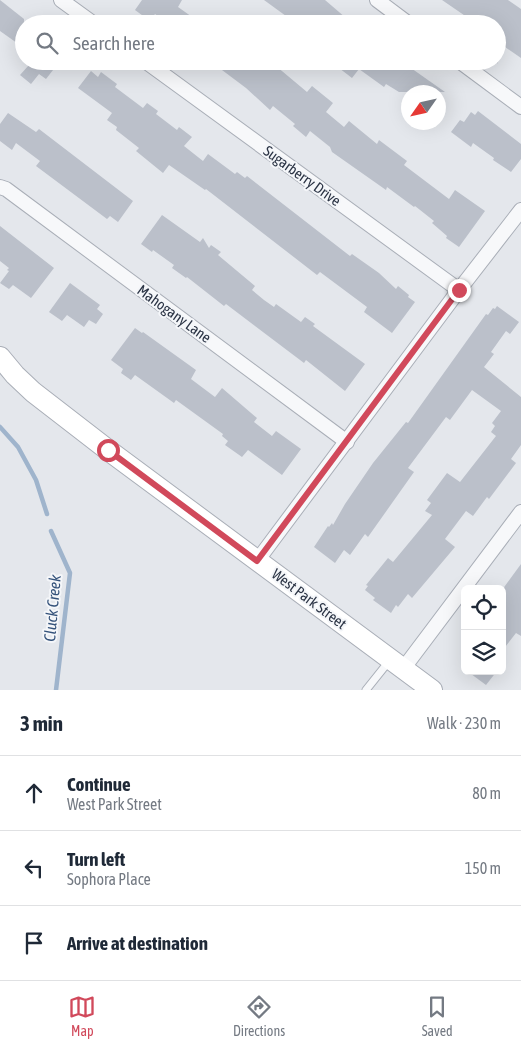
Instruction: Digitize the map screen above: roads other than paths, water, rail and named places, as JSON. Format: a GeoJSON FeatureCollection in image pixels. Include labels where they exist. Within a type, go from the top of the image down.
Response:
{"type":"FeatureCollection","features":[{"type":"Feature","properties":{"kind":"street"},"geometry":{"type":"LineString","coordinates":[[61,0],[82,15]]}},
{"type":"Feature","properties":{"kind":"street"},"geometry":{"type":"LineString","coordinates":[[377,0],[397,15]]}},
{"type":"Feature","properties":{"kind":"street","name":"Sugarberry Drive"},"geometry":{"type":"LineString","coordinates":[[157,70],[459,290]]}},
{"type":"Feature","properties":{"kind":"street"},"geometry":{"type":"LineString","coordinates":[[471,70],[521,107]]}},
{"type":"Feature","properties":{"kind":"street","name":"Mahogany Lane"},"geometry":{"type":"LineString","coordinates":[[0,187],[14,195],[347,442]]}},
{"type":"Feature","properties":{"kind":"street"},"geometry":{"type":"LineString","coordinates":[[257,561],[521,210]]}},
{"type":"Feature","properties":{"kind":"street","name":"West Park Street"},"geometry":{"type":"LineString","coordinates":[[0,358],[33,392],[108,450],[432,690]]}},
{"type":"Feature","properties":{"kind":"street"},"geometry":{"type":"LineString","coordinates":[[397,665],[521,512]]}},
{"type":"Feature","properties":{"kind":"lane"},"geometry":{"type":"LineString","coordinates":[[366,690],[397,665]]}},
{"type":"Feature","properties":{"kind":"waterway","name":"Cluck Creek"},"geometry":{"type":"LineString","coordinates":[[0,427],[18,447],[36,480],[47,514]]}},
{"type":"Feature","properties":{"kind":"waterway","name":"Cluck Creek"},"geometry":{"type":"LineString","coordinates":[[51,531],[70,573],[56,690]]}}]}
